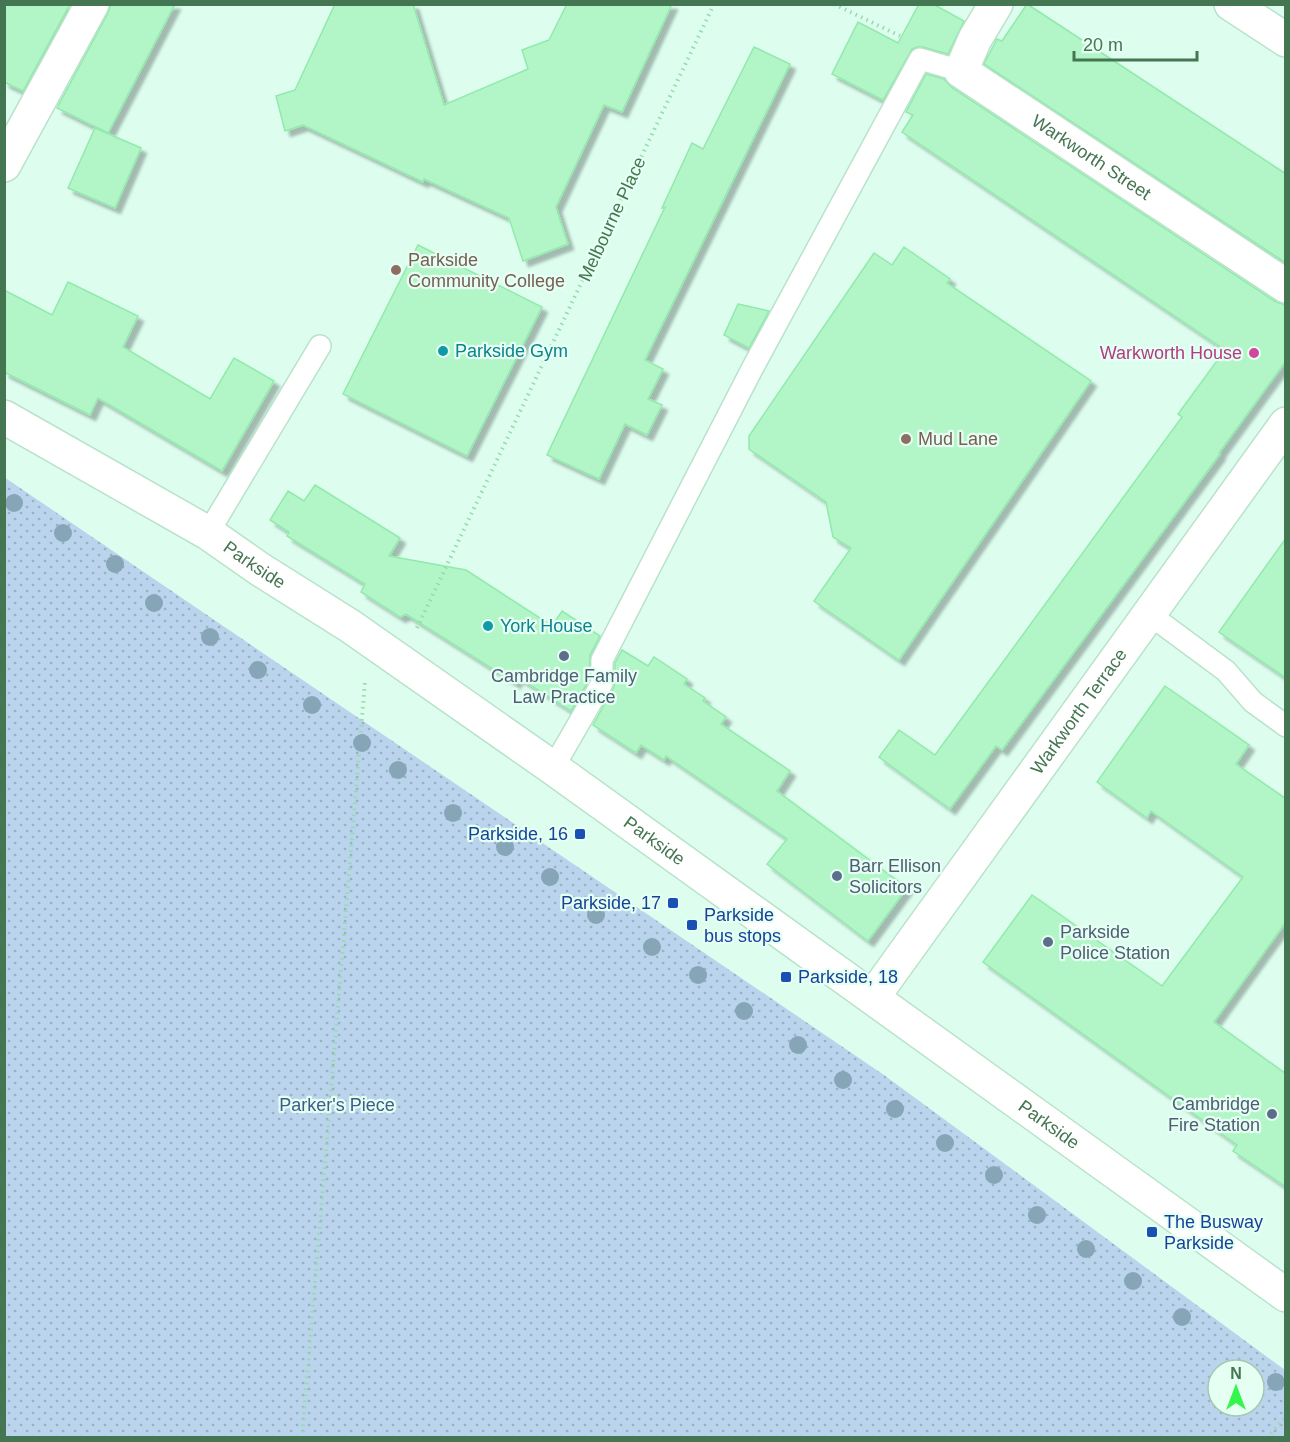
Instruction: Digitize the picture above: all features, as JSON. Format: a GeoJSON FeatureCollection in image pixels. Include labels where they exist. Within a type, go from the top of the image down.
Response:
{"type":"FeatureCollection","features":[{"type":"Feature","properties":{"kind":"street"},"geometry":{"type":"LineString","coordinates":[[4,165],[92,4]]}},
{"type":"Feature","properties":{"kind":"street"},"geometry":{"type":"LineString","coordinates":[[961,71],[975,39],[996,4]]}},
{"type":"Feature","properties":{"kind":"street"},"geometry":{"type":"LineString","coordinates":[[1231,4],[1286,40]]}},
{"type":"Feature","properties":{"kind":"street","name":"Warkworth Street"},"geometry":{"type":"LineString","coordinates":[[961,71],[1286,286]]}},
{"type":"Feature","properties":{"kind":"street","name":"Parkside"},"geometry":{"type":"LineString","coordinates":[[4,417],[208,533],[261,570],[350,626],[553,768],[1286,1295]]}},
{"type":"Feature","properties":{"kind":"street","name":"Warkworth Terrace"},"geometry":{"type":"LineString","coordinates":[[873,997],[1286,424]]}},
{"type":"Feature","properties":{"kind":"lane"},"geometry":{"type":"LineString","coordinates":[[553,768],[602,684],[602,660],[752,369],[920,59],[961,71]]}},
{"type":"Feature","properties":{"kind":"lane"},"geometry":{"type":"LineString","coordinates":[[208,533],[320,346]]}},
{"type":"Feature","properties":{"kind":"lane"},"geometry":{"type":"LineString","coordinates":[[1149,614],[1226,671],[1253,702],[1286,726]]}},
{"type":"Feature","properties":{"kind":"path","name":"Melbourne Place"},"geometry":{"type":"LineString","coordinates":[[401,662],[714,4]]}},
{"type":"Feature","properties":{"kind":"path"},"geometry":{"type":"LineString","coordinates":[[834,4],[900,35],[920,59]]}},
{"type":"Feature","properties":{"kind":"path"},"geometry":{"type":"LineString","coordinates":[[302,1437],[365,679]]}},
{"type":"Feature","properties":{"kind":"path"},"geometry":{"type":"LineString","coordinates":[[1267,1437],[1286,1416]]}},
{"type":"Feature","properties":{"kind":"green space","name":"Parker's Piece"},"geometry":{"type":"Polygon","coordinates":[[[4,477],[884,1075],[1285,1370],[1285,1437],[5,1437],[4,477]]]}},
{"type":"Feature","properties":{"kind":"building"},"geometry":{"type":"Polygon","coordinates":[[[4,4],[70,4],[23,91],[4,82],[4,4]]]}},
{"type":"Feature","properties":{"kind":"building"},"geometry":{"type":"Polygon","coordinates":[[[111,4],[175,4],[108,133],[57,108],[111,4]]]}},
{"type":"Feature","properties":{"kind":"building"},"geometry":{"type":"Polygon","coordinates":[[[335,4],[413,4],[444,105],[528,69],[522,50],[549,40],[567,4],[672,4],[622,112],[604,105],[556,207],[568,244],[523,261],[509,218],[424,179],[423,182],[303,125],[285,131],[276,96],[295,90],[335,4]]]}},
{"type":"Feature","properties":{"kind":"building"},"geometry":{"type":"Polygon","coordinates":[[[919,4],[933,4],[964,21],[948,54],[923,47],[912,49],[883,100],[832,74],[858,22],[898,43],[919,4]]]}},
{"type":"Feature","properties":{"kind":"building"},"geometry":{"type":"Polygon","coordinates":[[[1027,4],[1286,174],[1286,263],[984,64],[997,39],[1002,41],[1027,4]]]}},
{"type":"Feature","properties":{"kind":"building"},"geometry":{"type":"Polygon","coordinates":[[[754,47],[790,64],[645,360],[663,369],[648,399],[662,405],[647,435],[625,424],[599,479],[547,455],[665,207],[662,208],[692,143],[703,149],[754,47]]]}},
{"type":"Feature","properties":{"kind":"building"},"geometry":{"type":"Polygon","coordinates":[[[926,74],[944,79],[951,87],[1276,302],[1286,305],[1286,361],[1002,750],[996,746],[950,809],[879,757],[899,730],[935,755],[1182,417],[1178,414],[1225,350],[902,132],[913,115],[906,112],[926,74]]]}},
{"type":"Feature","properties":{"kind":"building"},"geometry":{"type":"Polygon","coordinates":[[[95,128],[141,148],[115,208],[68,188],[95,128]]]}},
{"type":"Feature","properties":{"kind":"building","name":"Parkside Gym"},"geometry":{"type":"Polygon","coordinates":[[[418,245],[542,307],[467,456],[343,394],[418,245]]]}},
{"type":"Feature","properties":{"kind":"building","name":"Mud Lane"},"geometry":{"type":"Polygon","coordinates":[[[904,247],[950,279],[947,283],[1091,381],[899,660],[814,601],[851,548],[833,537],[826,502],[749,449],[749,436],[874,253],[892,265],[904,247]]]}},
{"type":"Feature","properties":{"kind":"building"},"geometry":{"type":"Polygon","coordinates":[[[68,282],[138,316],[123,347],[210,399],[234,358],[274,381],[222,471],[98,398],[90,415],[4,372],[4,290],[52,315],[68,282]]]}},
{"type":"Feature","properties":{"kind":"building"},"geometry":{"type":"Polygon","coordinates":[[[738,304],[769,311],[749,348],[724,335],[738,304]]]}},
{"type":"Feature","properties":{"kind":"building"},"geometry":{"type":"Polygon","coordinates":[[[315,485],[400,538],[389,556],[466,570],[552,626],[562,611],[600,636],[590,655],[589,680],[571,711],[518,677],[515,683],[406,614],[400,617],[361,592],[365,584],[287,536],[289,532],[270,520],[288,491],[304,501],[315,485]]]}},
{"type":"Feature","properties":{"kind":"building"},"geometry":{"type":"Polygon","coordinates":[[[1286,538],[1286,678],[1219,632],[1286,538]]]}},
{"type":"Feature","properties":{"kind":"building"},"geometry":{"type":"Polygon","coordinates":[[[622,650],[648,666],[654,657],[687,679],[684,684],[705,698],[703,701],[726,717],[721,724],[790,771],[777,791],[907,888],[868,941],[767,864],[787,839],[666,756],[664,760],[641,745],[636,753],[593,725],[613,689],[615,663],[622,650]]]}},
{"type":"Feature","properties":{"kind":"building","name":"Parkside Police Station"},"geometry":{"type":"Polygon","coordinates":[[[1165,686],[1249,745],[1236,764],[1286,799],[1286,922],[1214,1022],[1286,1074],[1286,1187],[1233,1151],[1237,1145],[983,962],[1032,895],[1162,986],[1243,877],[1151,811],[1147,818],[1097,782],[1165,686]]]}},
{"type":"Feature","properties":{"kind":"place","name":"Parkside Community College"},"geometry":{"type":"Point","coordinates":[396,270]}},
{"type":"Feature","properties":{"kind":"place","name":"Parkside Gym"},"geometry":{"type":"Point","coordinates":[443,351]}},
{"type":"Feature","properties":{"kind":"place","name":"Warkworth House"},"geometry":{"type":"Point","coordinates":[1254,353]}},
{"type":"Feature","properties":{"kind":"place","name":"Mud Lane"},"geometry":{"type":"Point","coordinates":[906,439]}},
{"type":"Feature","properties":{"kind":"place","name":"York House"},"geometry":{"type":"Point","coordinates":[488,626]}},
{"type":"Feature","properties":{"kind":"place","name":"Cambridge Family Law Practice"},"geometry":{"type":"Point","coordinates":[564,656]}},
{"type":"Feature","properties":{"kind":"place","name":"Parkside, 16"},"geometry":{"type":"Point","coordinates":[580,834]}},
{"type":"Feature","properties":{"kind":"place","name":"Barr Ellison Solicitors"},"geometry":{"type":"Point","coordinates":[837,876]}},
{"type":"Feature","properties":{"kind":"place","name":"Parkside, 17"},"geometry":{"type":"Point","coordinates":[673,903]}},
{"type":"Feature","properties":{"kind":"place","name":"Parkside bus stops"},"geometry":{"type":"Point","coordinates":[692,925]}},
{"type":"Feature","properties":{"kind":"place","name":"Parkside Police Station"},"geometry":{"type":"Point","coordinates":[1048,942]}},
{"type":"Feature","properties":{"kind":"place","name":"Parkside, 18"},"geometry":{"type":"Point","coordinates":[786,977]}},
{"type":"Feature","properties":{"kind":"place","name":"Cambridge Fire Station"},"geometry":{"type":"Point","coordinates":[1272,1114]}},
{"type":"Feature","properties":{"kind":"place","name":"The Busway Parkside"},"geometry":{"type":"Point","coordinates":[1152,1232]}}]}
